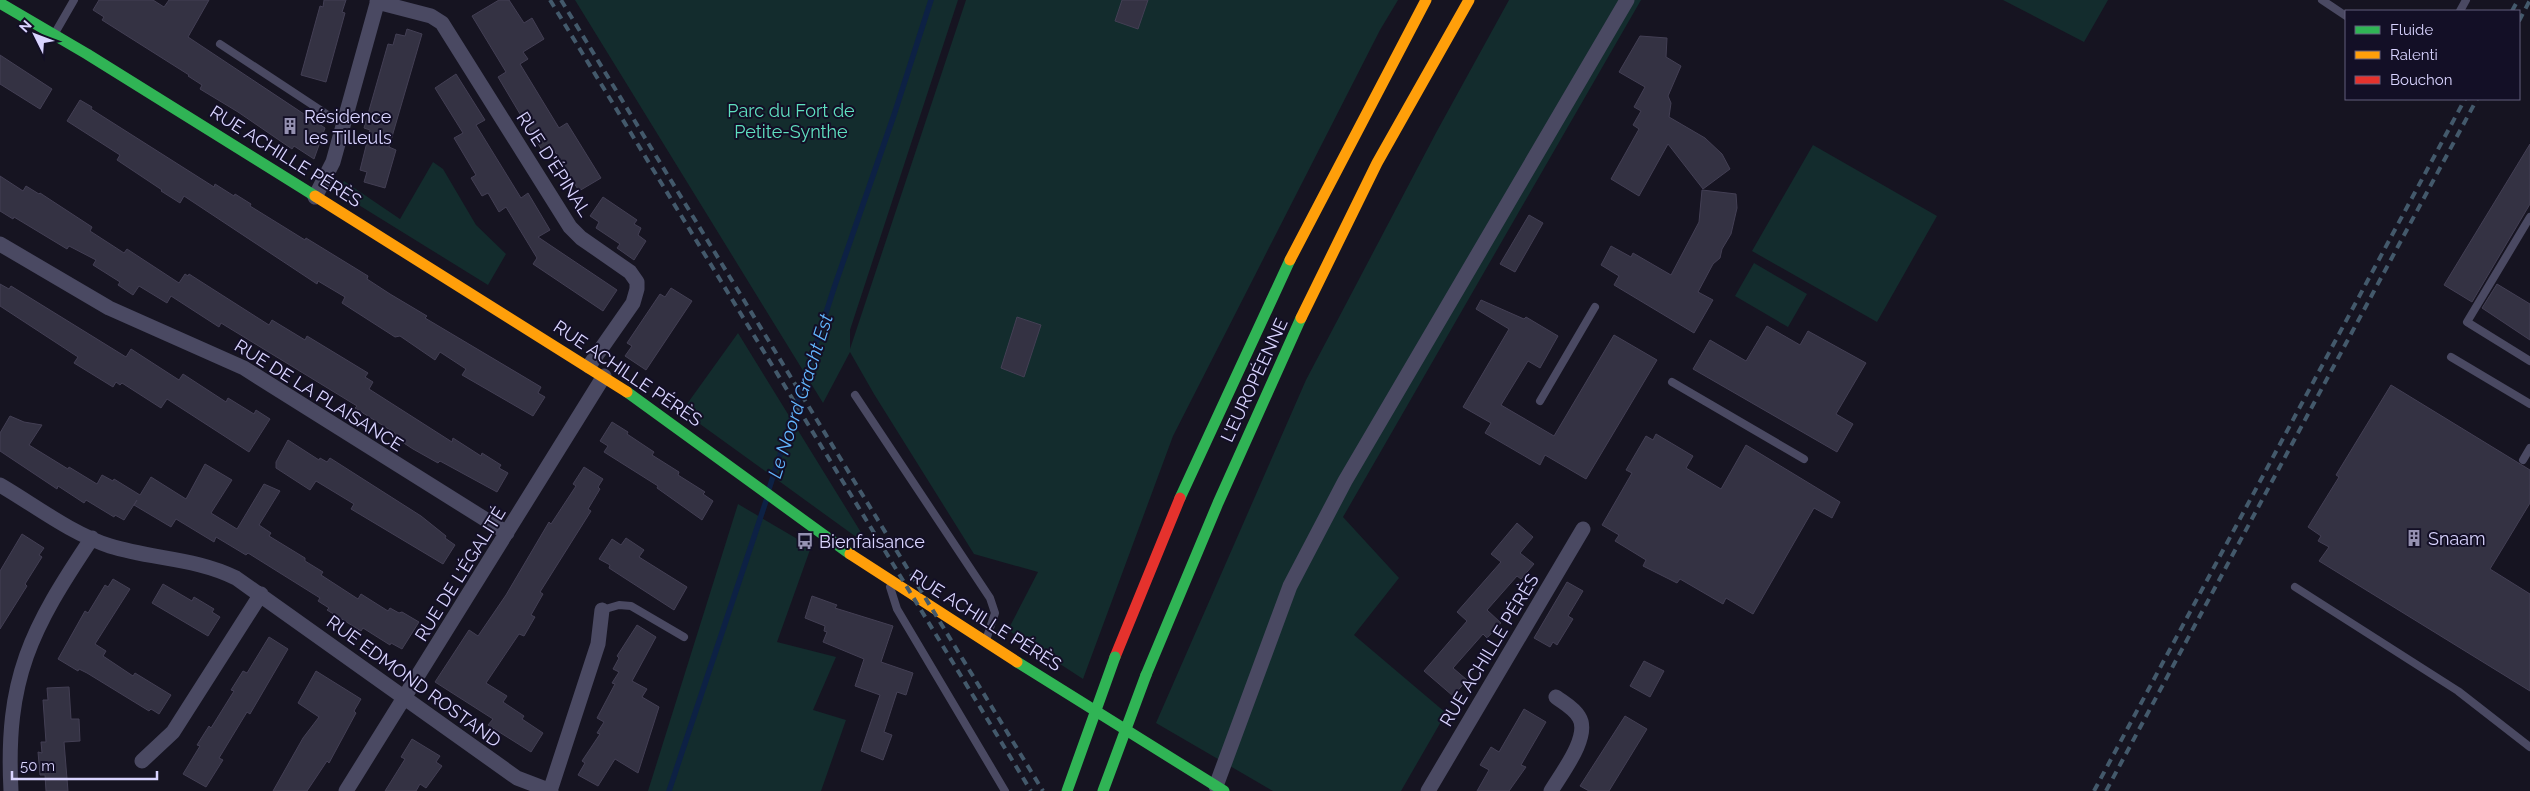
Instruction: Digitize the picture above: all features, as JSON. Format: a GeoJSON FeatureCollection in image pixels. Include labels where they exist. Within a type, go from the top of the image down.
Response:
{"type":"FeatureCollection","features":[{"type":"Feature","properties":{"kind":"main road","name":"L'EUROPÉENNE"},"geometry":{"type":"LineString","coordinates":[[1067,791],[1115,657],[1190,470],[1253,332],[1337,164],[1426,0]]}},
{"type":"Feature","properties":{"kind":"main road","name":"L'EUROPÉENNE"},"geometry":{"type":"LineString","coordinates":[[1103,791],[1146,676],[1216,506],[1279,364],[1371,179],[1469,0]]}},
{"type":"Feature","properties":{"kind":"main road","name":"RUE ACHILLE PÉRÈS"},"geometry":{"type":"LineString","coordinates":[[0,3],[54,34],[589,366],[888,580],[1220,789]]}},
{"type":"Feature","properties":{"kind":"street"},"geometry":{"type":"LineString","coordinates":[[1220,789],[1281,610],[1309,548],[1365,447],[1627,0]]}},
{"type":"Feature","properties":{"kind":"street"},"geometry":{"type":"LineString","coordinates":[[315,197],[329,171],[378,1]]}},
{"type":"Feature","properties":{"kind":"street","name":"RUE D'ÉPINAL"},"geometry":{"type":"LineString","coordinates":[[378,1],[431,16],[442,23],[570,227],[581,238],[634,277],[637,289],[633,303],[589,366]]}},
{"type":"Feature","properties":{"kind":"street","name":"RUE DE LA PLAISANCE"},"geometry":{"type":"LineString","coordinates":[[0,244],[109,308],[199,346],[259,376],[507,533]]}},
{"type":"Feature","properties":{"kind":"street","name":"RUE DE L'ÉGALITÉ"},"geometry":{"type":"LineString","coordinates":[[346,791],[604,376]]}},
{"type":"Feature","properties":{"kind":"street","name":"RUE EDMOND ROSTAND"},"geometry":{"type":"LineString","coordinates":[[0,485],[92,538],[120,548],[194,563],[236,578],[518,778],[550,791]]}},
{"type":"Feature","properties":{"kind":"street","name":"RUE ACHILLE PÉRÈS"},"geometry":{"type":"LineString","coordinates":[[1428,791],[1583,529]]}},
{"type":"Feature","properties":{"kind":"street"},"geometry":{"type":"LineString","coordinates":[[11,791],[10,728],[23,662],[45,612],[92,538]]}},
{"type":"Feature","properties":{"kind":"street"},"geometry":{"type":"LineString","coordinates":[[142,761],[172,732],[261,594]]}},
{"type":"Feature","properties":{"kind":"street"},"geometry":{"type":"LineString","coordinates":[[550,791],[598,644],[602,610]]}},
{"type":"Feature","properties":{"kind":"street"},"geometry":{"type":"LineString","coordinates":[[1551,791],[1574,752],[1582,731],[1580,718],[1574,710],[1556,697]]}},
{"type":"Feature","properties":{"kind":"lane"},"geometry":{"type":"LineString","coordinates":[[54,34],[74,0]]}},
{"type":"Feature","properties":{"kind":"lane"},"geometry":{"type":"LineString","coordinates":[[2322,0],[2345,15]]}},
{"type":"Feature","properties":{"kind":"lane"},"geometry":{"type":"LineString","coordinates":[[220,44],[343,125]]}},
{"type":"Feature","properties":{"kind":"lane"},"geometry":{"type":"LineString","coordinates":[[2530,217],[2467,322],[2530,361]]}},
{"type":"Feature","properties":{"kind":"lane"},"geometry":{"type":"LineString","coordinates":[[1540,400],[1594,307]]}},
{"type":"Feature","properties":{"kind":"lane"},"geometry":{"type":"LineString","coordinates":[[2451,356],[2530,404]]}},
{"type":"Feature","properties":{"kind":"lane"},"geometry":{"type":"LineString","coordinates":[[1672,382],[1804,459]]}},
{"type":"Feature","properties":{"kind":"lane"},"geometry":{"type":"LineString","coordinates":[[855,395],[990,598],[995,613],[986,642]]}},
{"type":"Feature","properties":{"kind":"lane"},"geometry":{"type":"LineString","coordinates":[[2523,460],[2530,448]]}},
{"type":"Feature","properties":{"kind":"lane"},"geometry":{"type":"LineString","coordinates":[[888,580],[897,608],[1005,791]]}},
{"type":"Feature","properties":{"kind":"lane"},"geometry":{"type":"LineString","coordinates":[[2295,587],[2458,691],[2530,747]]}},
{"type":"Feature","properties":{"kind":"lane"},"geometry":{"type":"LineString","coordinates":[[602,610],[619,605],[631,606],[684,637]]}},
{"type":"Feature","properties":{"kind":"green space","name":"Parc du Fort de Petite-Synthe"},"geometry":{"type":"Polygon","coordinates":[[[575,0],[958,0],[850,330],[850,349],[966,0],[1398,0],[1380,30],[1173,436],[1083,679],[1008,630],[1038,572],[974,554],[874,394],[850,352],[823,403],[575,0]]]}},
{"type":"Feature","properties":{"kind":"green space"},"geometry":{"type":"Polygon","coordinates":[[[1509,0],[1641,0],[1343,517],[1399,578],[1354,635],[1446,713],[1401,791],[1273,791],[1156,723],[1306,380],[1437,131],[1509,0]]]}},
{"type":"Feature","properties":{"kind":"green space"},"geometry":{"type":"Polygon","coordinates":[[[2003,0],[2108,0],[2084,42],[2003,0]]]}},
{"type":"Feature","properties":{"kind":"green space"},"geometry":{"type":"Polygon","coordinates":[[[1813,145],[1937,216],[1877,322],[1752,251],[1813,145]]]}},
{"type":"Feature","properties":{"kind":"green space"},"geometry":{"type":"Polygon","coordinates":[[[433,162],[443,169],[476,225],[506,254],[488,285],[349,199],[341,185],[344,181],[400,219],[433,162]]]}},
{"type":"Feature","properties":{"kind":"green space"},"geometry":{"type":"Polygon","coordinates":[[[1754,263],[1807,294],[1788,327],[1735,296],[1754,263]]]}},
{"type":"Feature","properties":{"kind":"green space"},"geometry":{"type":"Polygon","coordinates":[[[738,333],[870,547],[682,411],[738,333]]]}},
{"type":"Feature","properties":{"kind":"green space"},"geometry":{"type":"Polygon","coordinates":[[[738,504],[811,547],[777,642],[836,657],[813,710],[846,720],[821,791],[648,791],[738,504]]]}},
{"type":"Feature","properties":{"kind":"building"},"geometry":{"type":"Polygon","coordinates":[[[99,0],[153,0],[164,7],[169,0],[209,0],[188,37],[325,128],[314,159],[294,146],[292,149],[200,89],[202,85],[189,75],[102,20],[104,17],[93,10],[99,0]]]}},
{"type":"Feature","properties":{"kind":"building"},"geometry":{"type":"Polygon","coordinates":[[[324,0],[346,0],[342,12],[345,13],[326,82],[301,75],[320,6],[323,7],[324,0]]]}},
{"type":"Feature","properties":{"kind":"building"},"geometry":{"type":"Polygon","coordinates":[[[499,0],[509,0],[524,23],[532,18],[544,39],[523,52],[528,59],[520,64],[559,128],[567,123],[601,178],[579,191],[551,145],[542,150],[498,77],[506,72],[472,16],[499,0]]]}},
{"type":"Feature","properties":{"kind":"building"},"geometry":{"type":"Polygon","coordinates":[[[1122,0],[1148,0],[1138,29],[1115,21],[1122,0]]]}},
{"type":"Feature","properties":{"kind":"building"},"geometry":{"type":"Polygon","coordinates":[[[407,29],[422,34],[389,147],[396,150],[385,188],[364,182],[367,172],[360,170],[370,130],[364,128],[388,44],[393,45],[396,34],[405,36],[407,29]]]}},
{"type":"Feature","properties":{"kind":"building"},"geometry":{"type":"Polygon","coordinates":[[[1640,36],[1667,38],[1666,57],[1681,66],[1668,96],[1671,103],[1669,117],[1705,138],[1722,154],[1730,169],[1703,189],[1668,144],[1639,196],[1611,179],[1639,129],[1633,125],[1641,111],[1634,107],[1645,87],[1619,72],[1640,36]]]}},
{"type":"Feature","properties":{"kind":"building"},"geometry":{"type":"Polygon","coordinates":[[[0,55],[52,89],[40,109],[0,84],[0,55]]]}},
{"type":"Feature","properties":{"kind":"building"},"geometry":{"type":"Polygon","coordinates":[[[456,74],[485,120],[476,125],[521,198],[528,193],[550,230],[538,237],[617,290],[603,311],[533,264],[537,258],[506,207],[499,212],[488,193],[482,196],[471,178],[476,175],[454,138],[463,133],[435,88],[456,74]]]}},
{"type":"Feature","properties":{"kind":"building"},"geometry":{"type":"Polygon","coordinates":[[[80,100],[92,107],[91,109],[214,187],[215,184],[234,196],[235,194],[251,204],[250,206],[305,240],[306,238],[368,276],[367,279],[427,316],[425,318],[541,387],[538,393],[545,397],[533,416],[462,375],[466,369],[440,352],[435,360],[400,336],[395,337],[342,303],[345,297],[318,281],[317,284],[184,196],[180,203],[161,191],[117,160],[120,155],[67,121],[80,100]]]}},
{"type":"Feature","properties":{"kind":"building"},"geometry":{"type":"Polygon","coordinates":[[[2530,144],[2530,204],[2472,302],[2444,285],[2530,144]]]}},
{"type":"Feature","properties":{"kind":"building"},"geometry":{"type":"Polygon","coordinates":[[[0,176],[23,191],[26,186],[40,193],[92,227],[90,231],[124,253],[127,249],[179,283],[185,274],[188,276],[189,274],[269,325],[272,320],[305,340],[307,336],[368,373],[365,377],[373,382],[369,389],[452,442],[453,438],[481,456],[482,453],[501,465],[499,468],[508,473],[497,492],[440,461],[438,463],[413,449],[393,436],[395,433],[355,408],[357,406],[221,323],[219,327],[171,296],[167,303],[139,286],[133,295],[118,285],[120,282],[93,265],[96,260],[69,246],[67,249],[14,217],[13,219],[0,211],[0,176]]]}},
{"type":"Feature","properties":{"kind":"building"},"geometry":{"type":"Polygon","coordinates":[[[1702,190],[1736,194],[1737,208],[1731,234],[1722,249],[1720,258],[1713,264],[1698,292],[1713,300],[1694,333],[1614,285],[1619,276],[1601,265],[1611,246],[1631,257],[1633,253],[1671,275],[1699,222],[1702,190]]]}},
{"type":"Feature","properties":{"kind":"building"},"geometry":{"type":"Polygon","coordinates":[[[603,197],[637,220],[634,224],[641,228],[638,235],[646,241],[634,260],[617,248],[620,244],[596,228],[599,222],[590,216],[603,197]]]}},
{"type":"Feature","properties":{"kind":"building"},"geometry":{"type":"Polygon","coordinates":[[[1529,215],[1543,223],[1515,272],[1500,264],[1529,215]]]}},
{"type":"Feature","properties":{"kind":"building"},"geometry":{"type":"Polygon","coordinates":[[[0,284],[9,289],[11,286],[126,357],[131,349],[179,380],[183,374],[226,402],[228,398],[254,414],[256,410],[270,419],[249,452],[167,399],[161,408],[122,383],[120,385],[116,382],[113,387],[74,363],[78,357],[0,306],[0,284]]]}},
{"type":"Feature","properties":{"kind":"building"},"geometry":{"type":"Polygon","coordinates":[[[2497,284],[2530,304],[2530,340],[2482,308],[2497,284]]]}},
{"type":"Feature","properties":{"kind":"building"},"geometry":{"type":"Polygon","coordinates":[[[671,288],[692,301],[646,370],[625,356],[632,346],[627,343],[660,294],[665,297],[671,288]]]}},
{"type":"Feature","properties":{"kind":"building"},"geometry":{"type":"Polygon","coordinates":[[[1481,300],[1524,319],[1526,317],[1558,336],[1540,368],[1528,361],[1501,405],[1554,436],[1614,335],[1657,360],[1586,479],[1545,455],[1540,465],[1485,433],[1491,423],[1463,407],[1509,329],[1476,309],[1481,300]]]}},
{"type":"Feature","properties":{"kind":"building"},"geometry":{"type":"Polygon","coordinates":[[[1017,317],[1041,325],[1024,377],[1001,368],[1017,317]]]}},
{"type":"Feature","properties":{"kind":"building"},"geometry":{"type":"Polygon","coordinates":[[[1767,326],[1800,345],[1808,331],[1866,363],[1836,414],[1853,424],[1837,452],[1693,369],[1710,340],[1746,361],[1767,326]]]}},
{"type":"Feature","properties":{"kind":"building","name":"Snaam"},"geometry":{"type":"Polygon","coordinates":[[[2391,385],[2530,470],[2530,503],[2490,569],[2530,594],[2530,691],[2319,561],[2329,547],[2318,541],[2321,536],[2308,527],[2339,477],[2336,475],[2391,385]]]}},
{"type":"Feature","properties":{"kind":"building"},"geometry":{"type":"Polygon","coordinates":[[[10,416],[24,422],[42,425],[29,445],[68,469],[69,467],[97,484],[102,475],[113,481],[114,479],[140,495],[151,477],[186,499],[205,464],[232,480],[211,513],[237,529],[264,484],[280,491],[259,525],[271,533],[269,536],[305,558],[305,561],[323,572],[321,575],[358,599],[361,594],[388,611],[390,608],[399,613],[402,612],[419,622],[402,649],[391,643],[390,645],[363,628],[361,631],[327,610],[329,608],[318,601],[320,598],[248,553],[246,555],[216,537],[214,542],[176,519],[171,527],[134,505],[137,500],[124,520],[115,515],[114,517],[86,500],[84,503],[58,486],[57,489],[0,451],[0,433],[10,416]]]}},
{"type":"Feature","properties":{"kind":"building"},"geometry":{"type":"Polygon","coordinates":[[[612,422],[654,452],[652,455],[679,472],[678,475],[705,492],[703,494],[713,501],[702,520],[657,488],[658,486],[604,452],[608,446],[600,441],[612,422]]]}},
{"type":"Feature","properties":{"kind":"building"},"geometry":{"type":"Polygon","coordinates":[[[1656,434],[1693,456],[1686,468],[1721,489],[1746,445],[1840,502],[1832,518],[1814,508],[1753,614],[1726,598],[1723,604],[1680,579],[1677,583],[1643,566],[1646,560],[1615,541],[1619,535],[1602,525],[1632,473],[1626,470],[1646,436],[1653,440],[1656,434]]]}},
{"type":"Feature","properties":{"kind":"building"},"geometry":{"type":"Polygon","coordinates":[[[288,440],[319,460],[320,458],[327,462],[330,458],[421,516],[446,536],[445,538],[455,545],[443,564],[351,509],[354,504],[316,481],[310,490],[276,468],[276,462],[288,440]]]}},
{"type":"Feature","properties":{"kind":"building"},"geometry":{"type":"Polygon","coordinates":[[[584,467],[603,479],[598,487],[600,489],[588,509],[591,511],[540,592],[543,594],[531,615],[535,617],[524,636],[519,634],[486,683],[507,696],[503,702],[524,716],[522,719],[543,733],[531,752],[488,725],[493,719],[435,682],[469,630],[478,636],[506,595],[549,522],[551,524],[576,486],[573,484],[584,467]]]}},
{"type":"Feature","properties":{"kind":"building"},"geometry":{"type":"Polygon","coordinates":[[[1517,523],[1533,537],[1520,553],[1534,564],[1521,579],[1517,576],[1487,610],[1501,623],[1487,638],[1483,634],[1453,668],[1467,680],[1453,696],[1424,671],[1467,621],[1457,612],[1501,562],[1491,554],[1517,523]]]}},
{"type":"Feature","properties":{"kind":"building"},"geometry":{"type":"Polygon","coordinates":[[[22,534],[44,548],[39,555],[42,557],[25,584],[27,586],[0,629],[0,571],[22,534]]]}},
{"type":"Feature","properties":{"kind":"building"},"geometry":{"type":"Polygon","coordinates":[[[626,538],[644,550],[639,557],[687,587],[674,610],[609,568],[610,565],[599,559],[612,539],[621,545],[626,538]]]}},
{"type":"Feature","properties":{"kind":"building"},"geometry":{"type":"Polygon","coordinates":[[[113,579],[130,589],[95,644],[106,651],[103,656],[133,676],[135,673],[171,695],[159,714],[151,709],[149,711],[87,673],[79,669],[78,671],[58,659],[85,611],[88,613],[105,585],[108,587],[113,579]]]}},
{"type":"Feature","properties":{"kind":"building"},"geometry":{"type":"Polygon","coordinates":[[[1567,582],[1583,591],[1568,616],[1573,619],[1557,645],[1553,642],[1550,647],[1534,638],[1567,582]]]}},
{"type":"Feature","properties":{"kind":"building"},"geometry":{"type":"Polygon","coordinates":[[[163,584],[192,601],[194,597],[214,609],[212,612],[220,617],[208,636],[152,603],[163,584]]]}},
{"type":"Feature","properties":{"kind":"building"},"geometry":{"type":"Polygon","coordinates":[[[812,596],[837,605],[835,608],[893,626],[881,662],[913,673],[906,695],[897,692],[884,732],[892,735],[883,760],[861,751],[880,695],[855,686],[864,659],[823,642],[827,632],[824,631],[825,626],[805,618],[812,596]]]}},
{"type":"Feature","properties":{"kind":"building"},"geometry":{"type":"Polygon","coordinates":[[[637,625],[656,637],[632,681],[647,689],[642,697],[659,707],[638,773],[615,759],[598,786],[578,775],[585,763],[582,761],[600,734],[597,733],[604,722],[597,718],[615,684],[612,683],[619,672],[613,669],[619,658],[617,656],[637,625]]]}},
{"type":"Feature","properties":{"kind":"building"},"geometry":{"type":"Polygon","coordinates":[[[269,637],[288,649],[250,714],[247,712],[219,758],[223,760],[206,787],[183,774],[200,746],[197,745],[209,726],[211,728],[234,691],[231,690],[243,671],[247,673],[269,637]]]}},
{"type":"Feature","properties":{"kind":"building"},"geometry":{"type":"Polygon","coordinates":[[[1644,661],[1664,671],[1650,697],[1630,686],[1644,661]]]}},
{"type":"Feature","properties":{"kind":"building"},"geometry":{"type":"Polygon","coordinates":[[[316,671],[361,699],[354,711],[356,713],[329,763],[327,761],[307,791],[273,791],[303,738],[319,717],[298,703],[316,671]]]}},
{"type":"Feature","properties":{"kind":"building"},"geometry":{"type":"Polygon","coordinates":[[[69,687],[71,719],[79,719],[80,741],[64,742],[68,791],[46,791],[45,775],[40,775],[38,752],[42,753],[41,742],[46,742],[43,700],[48,700],[47,688],[69,687]]]}},
{"type":"Feature","properties":{"kind":"building"},"geometry":{"type":"Polygon","coordinates":[[[1524,709],[1546,722],[1521,765],[1526,767],[1509,791],[1477,791],[1489,770],[1480,765],[1491,747],[1499,752],[1524,709]]]}},
{"type":"Feature","properties":{"kind":"building"},"geometry":{"type":"Polygon","coordinates":[[[1625,716],[1647,729],[1609,791],[1589,791],[1580,786],[1625,716]]]}},
{"type":"Feature","properties":{"kind":"building"},"geometry":{"type":"Polygon","coordinates":[[[412,739],[440,756],[436,762],[442,766],[426,788],[420,784],[416,791],[385,791],[405,759],[401,757],[412,739]]]}},
{"type":"Feature","properties":{"kind":"waterway","name":"Le Noord Gracht Est"},"geometry":{"type":"LineString","coordinates":[[769,489],[834,288],[894,115],[931,0]]}},
{"type":"Feature","properties":{"kind":"waterway","name":"Le Noord Gracht Est"},"geometry":{"type":"LineString","coordinates":[[669,791],[767,498]]}},
{"type":"Feature","properties":{"kind":"railway"},"geometry":{"type":"LineString","coordinates":[[550,0],[1031,791]]}},
{"type":"Feature","properties":{"kind":"railway"},"geometry":{"type":"LineString","coordinates":[[561,0],[1043,791]]}},
{"type":"Feature","properties":{"kind":"railway"},"geometry":{"type":"LineString","coordinates":[[2513,10],[2518,0]]}},
{"type":"Feature","properties":{"kind":"railway"},"geometry":{"type":"LineString","coordinates":[[2520,19],[2530,0]]}},
{"type":"Feature","properties":{"kind":"railway"},"geometry":{"type":"LineString","coordinates":[[2094,791],[2464,100]]}},
{"type":"Feature","properties":{"kind":"railway"},"geometry":{"type":"LineString","coordinates":[[2106,791],[2476,100]]}},
{"type":"Feature","properties":{"kind":"traffic: fast"},"geometry":{"type":"LineString","coordinates":[[0,3],[87,54],[315,196]]}},
{"type":"Feature","properties":{"kind":"traffic: fast"},"geometry":{"type":"LineString","coordinates":[[1180,498],[1290,260]]}},
{"type":"Feature","properties":{"kind":"traffic: fast"},"geometry":{"type":"LineString","coordinates":[[1146,675],[1218,503],[1301,318]]}},
{"type":"Feature","properties":{"kind":"traffic: fast"},"geometry":{"type":"LineString","coordinates":[[627,392],[850,554]]}},
{"type":"Feature","properties":{"kind":"traffic: fast"},"geometry":{"type":"LineString","coordinates":[[1067,791],[1115,657]]}},
{"type":"Feature","properties":{"kind":"traffic: fast"},"geometry":{"type":"LineString","coordinates":[[1017,662],[1224,791]]}},
{"type":"Feature","properties":{"kind":"traffic: fast"},"geometry":{"type":"LineString","coordinates":[[1103,791],[1146,675]]}},
{"type":"Feature","properties":{"kind":"traffic: slow"},"geometry":{"type":"LineString","coordinates":[[1290,260],[1426,0]]}},
{"type":"Feature","properties":{"kind":"traffic: slow"},"geometry":{"type":"LineString","coordinates":[[1301,318],[1377,163],[1469,0]]}},
{"type":"Feature","properties":{"kind":"traffic: slow"},"geometry":{"type":"LineString","coordinates":[[315,196],[627,392]]}},
{"type":"Feature","properties":{"kind":"traffic: slow"},"geometry":{"type":"LineString","coordinates":[[850,554],[1017,662]]}},
{"type":"Feature","properties":{"kind":"traffic: jam"},"geometry":{"type":"LineString","coordinates":[[1115,657],[1180,498]]}},
{"type":"Feature","properties":{"kind":"place","name":"Résidence les Tilleuls"},"geometry":{"type":"Point","coordinates":[290,126]}},
{"type":"Feature","properties":{"kind":"place","name":"Snaam"},"geometry":{"type":"Point","coordinates":[2414,538]}},
{"type":"Feature","properties":{"kind":"place","name":"Bienfaisance"},"geometry":{"type":"Point","coordinates":[805,541]}}]}
